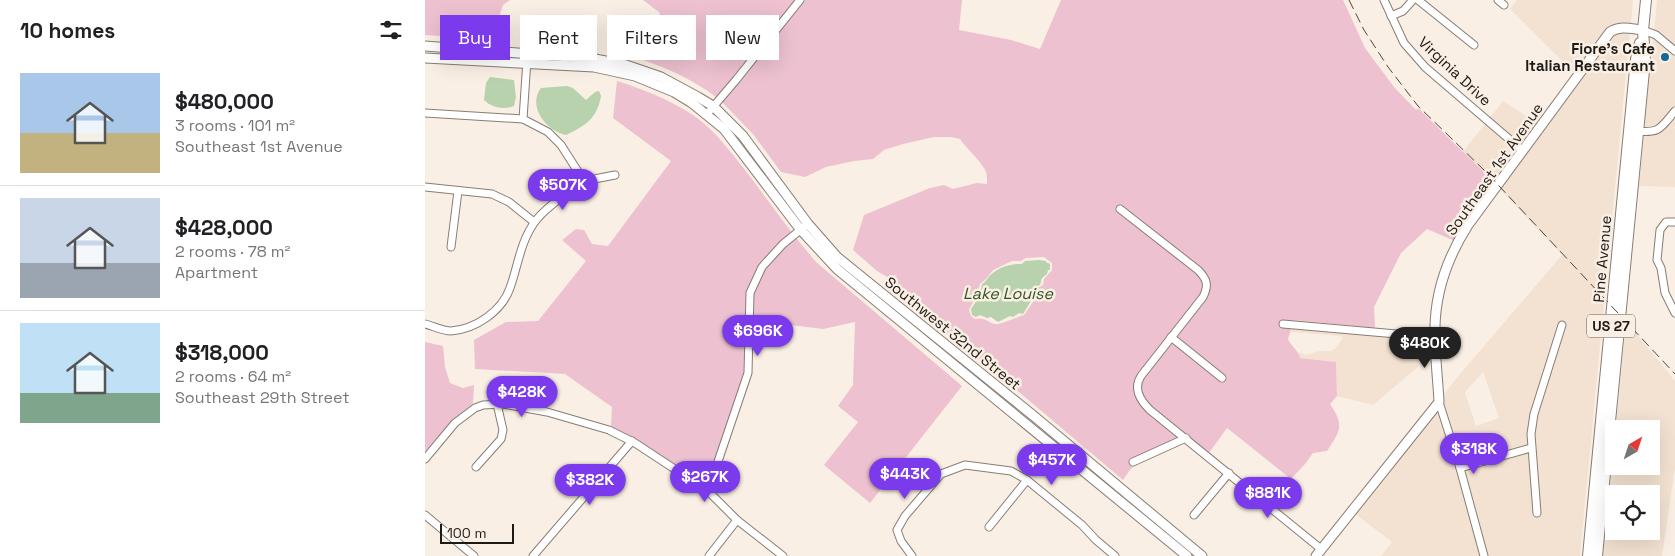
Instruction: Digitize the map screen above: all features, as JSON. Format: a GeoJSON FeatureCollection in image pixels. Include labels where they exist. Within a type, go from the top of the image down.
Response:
{"type":"FeatureCollection","features":[{"type":"Feature","properties":{"kind":"highway","name":"Pine Avenue"},"geometry":{"type":"LineString","coordinates":[[1596,522],[1634,130],[1636,59],[1643,30],[1646,0]]}},
{"type":"Feature","properties":{"kind":"highway","name":"US 27"},"geometry":{"type":"LineString","coordinates":[[1588,556],[1596,522]]}},
{"type":"Feature","properties":{"kind":"highway","name":"US 27"},"geometry":{"type":"LineString","coordinates":[[1596,522],[1597,556]]}},
{"type":"Feature","properties":{"kind":"main road","name":"Southeast 1st Avenue"},"geometry":{"type":"LineString","coordinates":[[1439,402],[1435,334],[1439,296],[1451,256],[1467,225],[1609,32],[1617,28],[1643,30]]}},
{"type":"Feature","properties":{"kind":"main road"},"geometry":{"type":"LineString","coordinates":[[425,46],[520,58]]}},
{"type":"Feature","properties":{"kind":"main road"},"geometry":{"type":"LineString","coordinates":[[425,58],[520,59]]}},
{"type":"Feature","properties":{"kind":"main road","name":"Southwest 32nd Street"},"geometry":{"type":"LineString","coordinates":[[597,59],[625,64],[661,77],[686,89],[713,106],[743,136],[804,227],[1202,556]]}},
{"type":"Feature","properties":{"kind":"main road","name":"Southwest 32nd Street"},"geometry":{"type":"LineString","coordinates":[[534,60],[635,76],[674,92],[707,114],[725,129],[837,269],[1187,556]]}},
{"type":"Feature","properties":{"kind":"main road"},"geometry":{"type":"LineString","coordinates":[[1319,552],[1439,402]]}},
{"type":"Feature","properties":{"kind":"street"},"geometry":{"type":"LineString","coordinates":[[707,114],[800,0]]}},
{"type":"Feature","properties":{"kind":"street","name":"Virginia Drive"},"geometry":{"type":"LineString","coordinates":[[1384,0],[1405,43],[1425,67],[1523,151]]}},
{"type":"Feature","properties":{"kind":"street"},"geometry":{"type":"LineString","coordinates":[[1391,16],[1403,12],[1413,0]]}},
{"type":"Feature","properties":{"kind":"street"},"geometry":{"type":"LineString","coordinates":[[1418,0],[1474,45]]}},
{"type":"Feature","properties":{"kind":"street"},"geometry":{"type":"LineString","coordinates":[[1643,30],[1656,35],[1675,51]]}},
{"type":"Feature","properties":{"kind":"street"},"geometry":{"type":"LineString","coordinates":[[523,119],[527,60]]}},
{"type":"Feature","properties":{"kind":"street"},"geometry":{"type":"LineString","coordinates":[[1634,130],[1655,131],[1661,128],[1675,111]]}},
{"type":"Feature","properties":{"kind":"street"},"geometry":{"type":"LineString","coordinates":[[425,113],[523,119],[548,132],[561,145],[584,182]]}},
{"type":"Feature","properties":{"kind":"street"},"geometry":{"type":"LineString","coordinates":[[425,324],[450,331],[479,324],[504,301],[510,288],[522,245],[534,222],[559,199],[584,182],[615,175]]}},
{"type":"Feature","properties":{"kind":"street"},"geometry":{"type":"LineString","coordinates":[[425,188],[492,194],[509,202],[534,222]]}},
{"type":"Feature","properties":{"kind":"street"},"geometry":{"type":"LineString","coordinates":[[451,247],[458,191]]}},
{"type":"Feature","properties":{"kind":"street"},"geometry":{"type":"LineString","coordinates":[[1120,209],[1199,270],[1206,279],[1207,288],[1203,297],[1141,376],[1137,389],[1141,400],[1229,473],[1319,552]]}},
{"type":"Feature","properties":{"kind":"street"},"geometry":{"type":"LineString","coordinates":[[1675,222],[1666,222],[1659,230],[1657,260],[1661,268],[1665,293],[1675,313]]}},
{"type":"Feature","properties":{"kind":"street"},"geometry":{"type":"LineString","coordinates":[[708,491],[748,373],[750,292],[762,266],[783,244],[804,227]]}},
{"type":"Feature","properties":{"kind":"street"},"geometry":{"type":"LineString","coordinates":[[1283,324],[1408,335],[1435,334]]}},
{"type":"Feature","properties":{"kind":"street"},"geometry":{"type":"LineString","coordinates":[[1537,513],[1531,434],[1534,414],[1562,325]]}},
{"type":"Feature","properties":{"kind":"street"},"geometry":{"type":"LineString","coordinates":[[1171,337],[1221,378]]}},
{"type":"Feature","properties":{"kind":"street"},"geometry":{"type":"LineString","coordinates":[[1439,402],[1460,468],[1484,556]]}},
{"type":"Feature","properties":{"kind":"street"},"geometry":{"type":"LineString","coordinates":[[476,467],[495,447],[503,433],[497,404]]}},
{"type":"Feature","properties":{"kind":"street"},"geometry":{"type":"LineString","coordinates":[[425,458],[455,423],[467,413],[483,406],[511,405],[547,412],[609,430],[632,441],[708,491],[737,520],[783,556]]}},
{"type":"Feature","properties":{"kind":"street"},"geometry":{"type":"LineString","coordinates":[[1133,462],[1186,438]]}},
{"type":"Feature","properties":{"kind":"street"},"geometry":{"type":"LineString","coordinates":[[533,556],[632,441]]}},
{"type":"Feature","properties":{"kind":"street"},"geometry":{"type":"LineString","coordinates":[[1460,468],[1531,448]]}},
{"type":"Feature","properties":{"kind":"street"},"geometry":{"type":"LineString","coordinates":[[912,556],[901,541],[897,530],[905,516],[941,474],[965,465],[1011,471],[1027,480],[1082,525],[1112,555]]}},
{"type":"Feature","properties":{"kind":"street"},"geometry":{"type":"LineString","coordinates":[[1194,515],[1229,473]]}},
{"type":"Feature","properties":{"kind":"street"},"geometry":{"type":"LineString","coordinates":[[989,527],[1027,480]]}},
{"type":"Feature","properties":{"kind":"street"},"geometry":{"type":"LineString","coordinates":[[425,514],[474,556]]}},
{"type":"Feature","properties":{"kind":"street"},"geometry":{"type":"LineString","coordinates":[[709,556],[737,520]]}},
{"type":"Feature","properties":{"kind":"shaded area"},"geometry":{"type":"Polygon","coordinates":[[[425,0],[510,0],[503,5],[500,15],[440,15],[440,36],[425,35],[425,0]]]}},
{"type":"Feature","properties":{"kind":"shaded area"},"geometry":{"type":"Polygon","coordinates":[[[643,0],[796,0],[779,21],[779,15],[706,15],[706,60],[748,60],[717,98],[682,76],[643,60],[696,60],[696,15],[659,15],[660,13],[643,0]]]}},
{"type":"Feature","properties":{"kind":"shaded area"},"geometry":{"type":"Polygon","coordinates":[[[803,0],[962,0],[959,30],[1011,40],[1040,49],[1061,0],[1343,0],[1365,48],[1394,87],[1416,110],[1418,108],[1495,183],[1455,241],[1427,229],[1401,253],[1374,307],[1375,328],[1294,320],[1288,339],[1300,358],[1336,362],[1337,396],[1330,404],[1338,418],[1339,428],[1327,451],[1313,453],[1291,479],[1227,428],[1209,453],[1147,403],[1140,388],[1141,380],[1208,293],[1210,287],[1206,285],[1201,296],[1134,387],[1138,401],[1143,407],[1181,437],[1130,460],[1132,465],[1166,450],[1137,464],[1123,480],[994,371],[886,285],[897,274],[889,278],[877,271],[853,250],[864,215],[930,188],[944,185],[953,189],[977,183],[987,184],[984,168],[960,139],[934,137],[903,144],[884,150],[873,159],[826,167],[805,177],[781,172],[753,134],[721,101],[754,60],[779,60],[779,30],[803,0]],[[1044,257],[1012,261],[993,270],[980,284],[975,294],[969,310],[971,316],[975,319],[979,318],[998,324],[1024,315],[1033,302],[1035,289],[1043,285],[1044,279],[1052,270],[1052,263],[1044,257]]]}},
{"type":"Feature","properties":{"kind":"shaded area"},"geometry":{"type":"Polygon","coordinates":[[[1517,0],[1633,0],[1631,26],[1617,26],[1575,74],[1510,9],[1517,0]]]}},
{"type":"Feature","properties":{"kind":"shaded area"},"geometry":{"type":"Polygon","coordinates":[[[1657,0],[1675,0],[1675,47],[1654,31],[1657,0]]]}},
{"type":"Feature","properties":{"kind":"shaded area"},"geometry":{"type":"Polygon","coordinates":[[[1630,31],[1580,556],[1381,556],[1392,542],[1354,513],[1455,380],[1562,255],[1498,187],[1614,32],[1630,31]],[[1483,372],[1465,392],[1476,426],[1499,418],[1483,372]]]}},
{"type":"Feature","properties":{"kind":"shaded area"},"geometry":{"type":"Polygon","coordinates":[[[1653,37],[1675,55],[1675,107],[1655,129],[1644,129],[1653,37]]]}},
{"type":"Feature","properties":{"kind":"shaded area"},"geometry":{"type":"Polygon","coordinates":[[[617,81],[664,99],[690,113],[705,124],[730,151],[816,262],[962,386],[870,503],[824,465],[858,422],[838,406],[853,385],[855,322],[823,329],[760,323],[710,497],[653,453],[611,427],[612,407],[565,374],[475,369],[474,340],[506,322],[538,321],[586,261],[562,240],[576,229],[584,230],[592,244],[608,246],[671,161],[613,118],[617,81]]]}},
{"type":"Feature","properties":{"kind":"shaded area"},"geometry":{"type":"Polygon","coordinates":[[[1503,101],[1539,124],[1495,183],[1463,152],[1503,101]]]}},
{"type":"Feature","properties":{"kind":"shaded area"},"geometry":{"type":"Polygon","coordinates":[[[1675,115],[1675,187],[1639,186],[1644,134],[1655,134],[1662,131],[1675,115]]]}},
{"type":"Feature","properties":{"kind":"shaded area"},"geometry":{"type":"Polygon","coordinates":[[[1294,320],[1417,333],[1418,367],[1373,405],[1337,396],[1336,362],[1300,358],[1298,352],[1306,355],[1319,351],[1331,351],[1335,349],[1343,338],[1340,336],[1291,332],[1294,320]]]}},
{"type":"Feature","properties":{"kind":"shaded area"},"geometry":{"type":"Polygon","coordinates":[[[1626,321],[1675,381],[1675,468],[1662,556],[1603,556],[1605,537],[1605,540],[1660,540],[1660,485],[1610,485],[1611,475],[1660,475],[1660,420],[1617,420],[1626,321]]]}},
{"type":"Feature","properties":{"kind":"shaded area"},"geometry":{"type":"Polygon","coordinates":[[[425,342],[443,346],[445,367],[450,383],[463,388],[474,385],[473,403],[425,461],[425,342]]]}},
{"type":"Feature","properties":{"kind":"water"},"geometry":{"type":"Polygon","coordinates":[[[490,77],[514,80],[516,97],[514,106],[498,108],[484,100],[486,83],[490,77]]]}},
{"type":"Feature","properties":{"kind":"water"},"geometry":{"type":"Polygon","coordinates":[[[567,86],[573,88],[586,100],[595,92],[599,91],[601,96],[597,111],[589,121],[566,135],[559,133],[546,123],[537,110],[536,102],[541,88],[567,86]]]}},
{"type":"Feature","properties":{"kind":"water","name":"Lake Louise"},"geometry":{"type":"Polygon","coordinates":[[[1039,260],[1050,264],[1050,270],[1042,278],[1040,285],[1033,288],[1034,291],[1030,295],[1031,301],[1023,314],[1019,313],[998,322],[991,317],[987,318],[980,315],[976,317],[972,315],[971,309],[977,300],[977,294],[980,293],[982,284],[991,274],[1007,266],[1022,264],[1025,261],[1039,260]]]}},
{"type":"Feature","properties":{"kind":"railway"},"geometry":{"type":"LineString","coordinates":[[1349,0],[1364,30],[1388,67],[1418,106],[1486,172],[1675,374]]}},
{"type":"Feature","properties":{"kind":"place","name":"Fiore's Cafe Italian Restaurant"},"geometry":{"type":"Point","coordinates":[1665,57]}}]}
